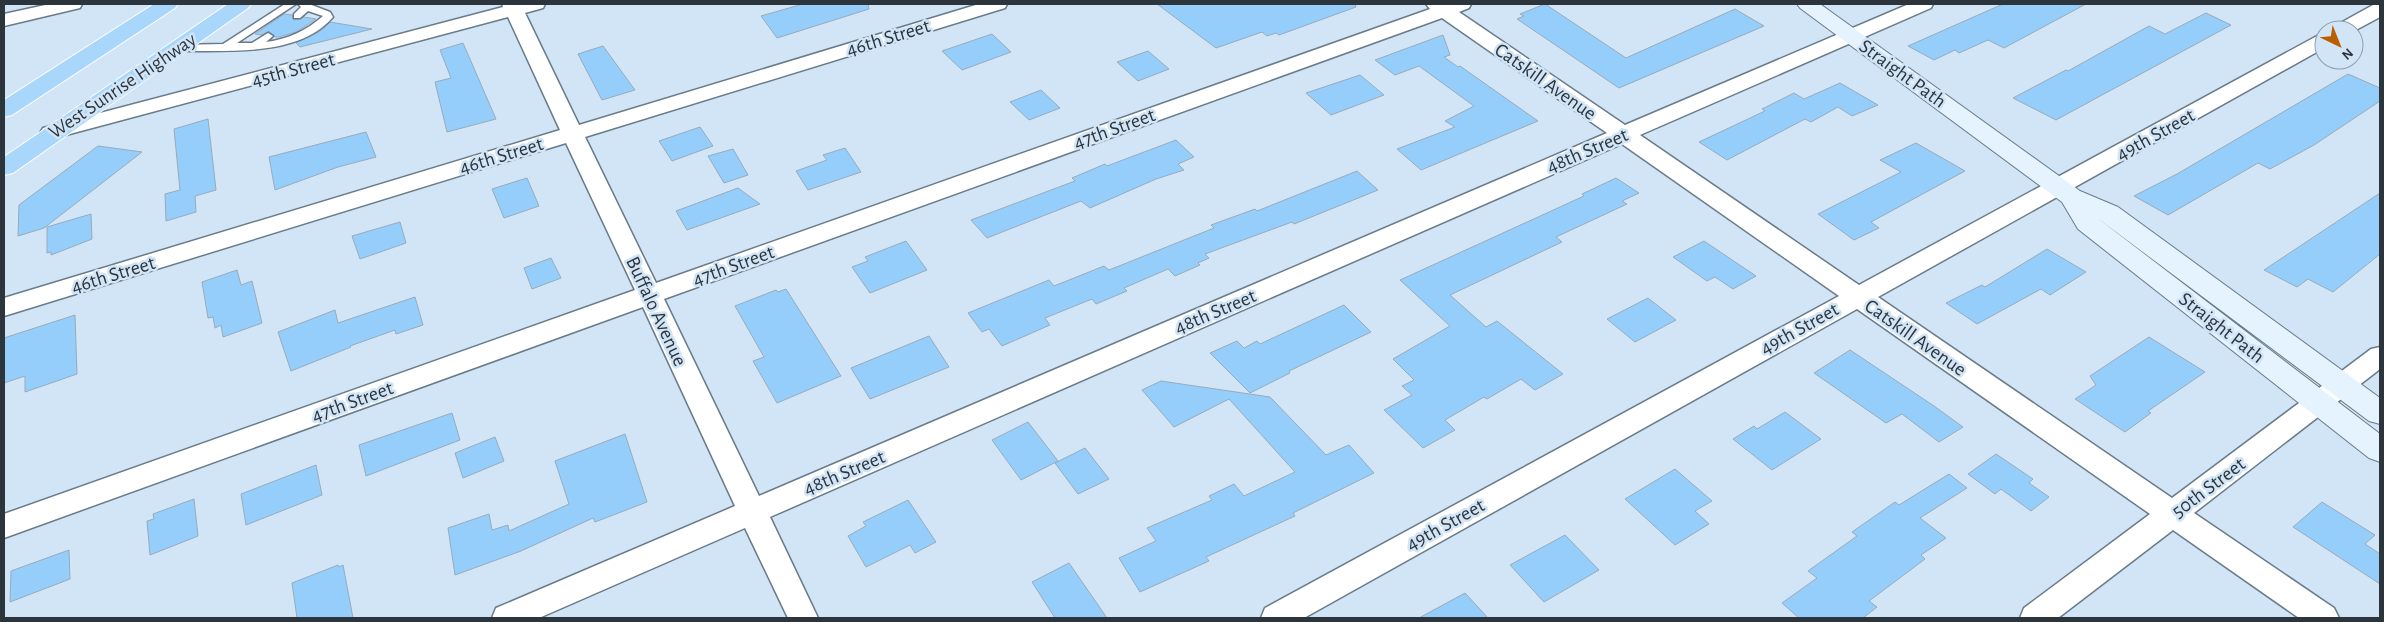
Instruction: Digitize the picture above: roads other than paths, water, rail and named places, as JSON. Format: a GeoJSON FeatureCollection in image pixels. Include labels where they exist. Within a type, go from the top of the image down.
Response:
{"type":"FeatureCollection","features":[{"type":"Feature","properties":{"kind":"highway","name":"West Sunrise Highway"},"geometry":{"type":"LineString","coordinates":[[4,110],[168,4]]}},
{"type":"Feature","properties":{"kind":"highway","name":"West Sunrise Highway"},"geometry":{"type":"LineString","coordinates":[[4,168],[51,133],[241,4]]}},
{"type":"Feature","properties":{"kind":"main road","name":"Straight Path"},"geometry":{"type":"LineString","coordinates":[[1807,4],[2064,192],[2109,213],[2380,413]]}},
{"type":"Feature","properties":{"kind":"main road","name":"Straight Path"},"geometry":{"type":"LineString","coordinates":[[2064,192],[2087,223],[2380,450]]}},
{"type":"Feature","properties":{"kind":"street"},"geometry":{"type":"LineString","coordinates":[[4,20],[73,4]]}},
{"type":"Feature","properties":{"kind":"street","name":"46th Street"},"geometry":{"type":"LineString","coordinates":[[4,307],[998,4]]}},
{"type":"Feature","properties":{"kind":"street","name":"48th Street"},"geometry":{"type":"LineString","coordinates":[[507,618],[1924,4]]}},
{"type":"Feature","properties":{"kind":"street"},"geometry":{"type":"LineString","coordinates":[[2353,4],[2378,12]]}},
{"type":"Feature","properties":{"kind":"street","name":"Buffalo Avenue"},"geometry":{"type":"LineString","coordinates":[[520,6],[573,134],[804,618]]}},
{"type":"Feature","properties":{"kind":"street","name":"45th Street"},"geometry":{"type":"LineString","coordinates":[[51,133],[520,6]]}},
{"type":"Feature","properties":{"kind":"street","name":"Catskill Avenue"},"geometry":{"type":"LineString","coordinates":[[1447,6],[1623,134],[2323,618]]}},
{"type":"Feature","properties":{"kind":"street","name":"47th Street"},"geometry":{"type":"LineString","coordinates":[[4,526],[650,295],[1447,6]]}},
{"type":"Feature","properties":{"kind":"street"},"geometry":{"type":"LineString","coordinates":[[2362,20],[2378,12]]}},
{"type":"Feature","properties":{"kind":"street","name":"49th Street"},"geometry":{"type":"LineString","coordinates":[[1276,618],[1857,296],[2064,192],[2314,46]]}},
{"type":"Feature","properties":{"kind":"street","name":"50th Street"},"geometry":{"type":"LineString","coordinates":[[2035,618],[2380,356]]}},
{"type":"Feature","properties":{"kind":"lane"},"geometry":{"type":"LineString","coordinates":[[226,46],[292,4]]}},
{"type":"Feature","properties":{"kind":"lane"},"geometry":{"type":"LineString","coordinates":[[176,48],[254,46],[286,43],[300,38],[328,16],[305,5],[297,16]]}},
{"type":"Feature","properties":{"kind":"lane"},"geometry":{"type":"LineString","coordinates":[[254,46],[268,36]]}}]}
